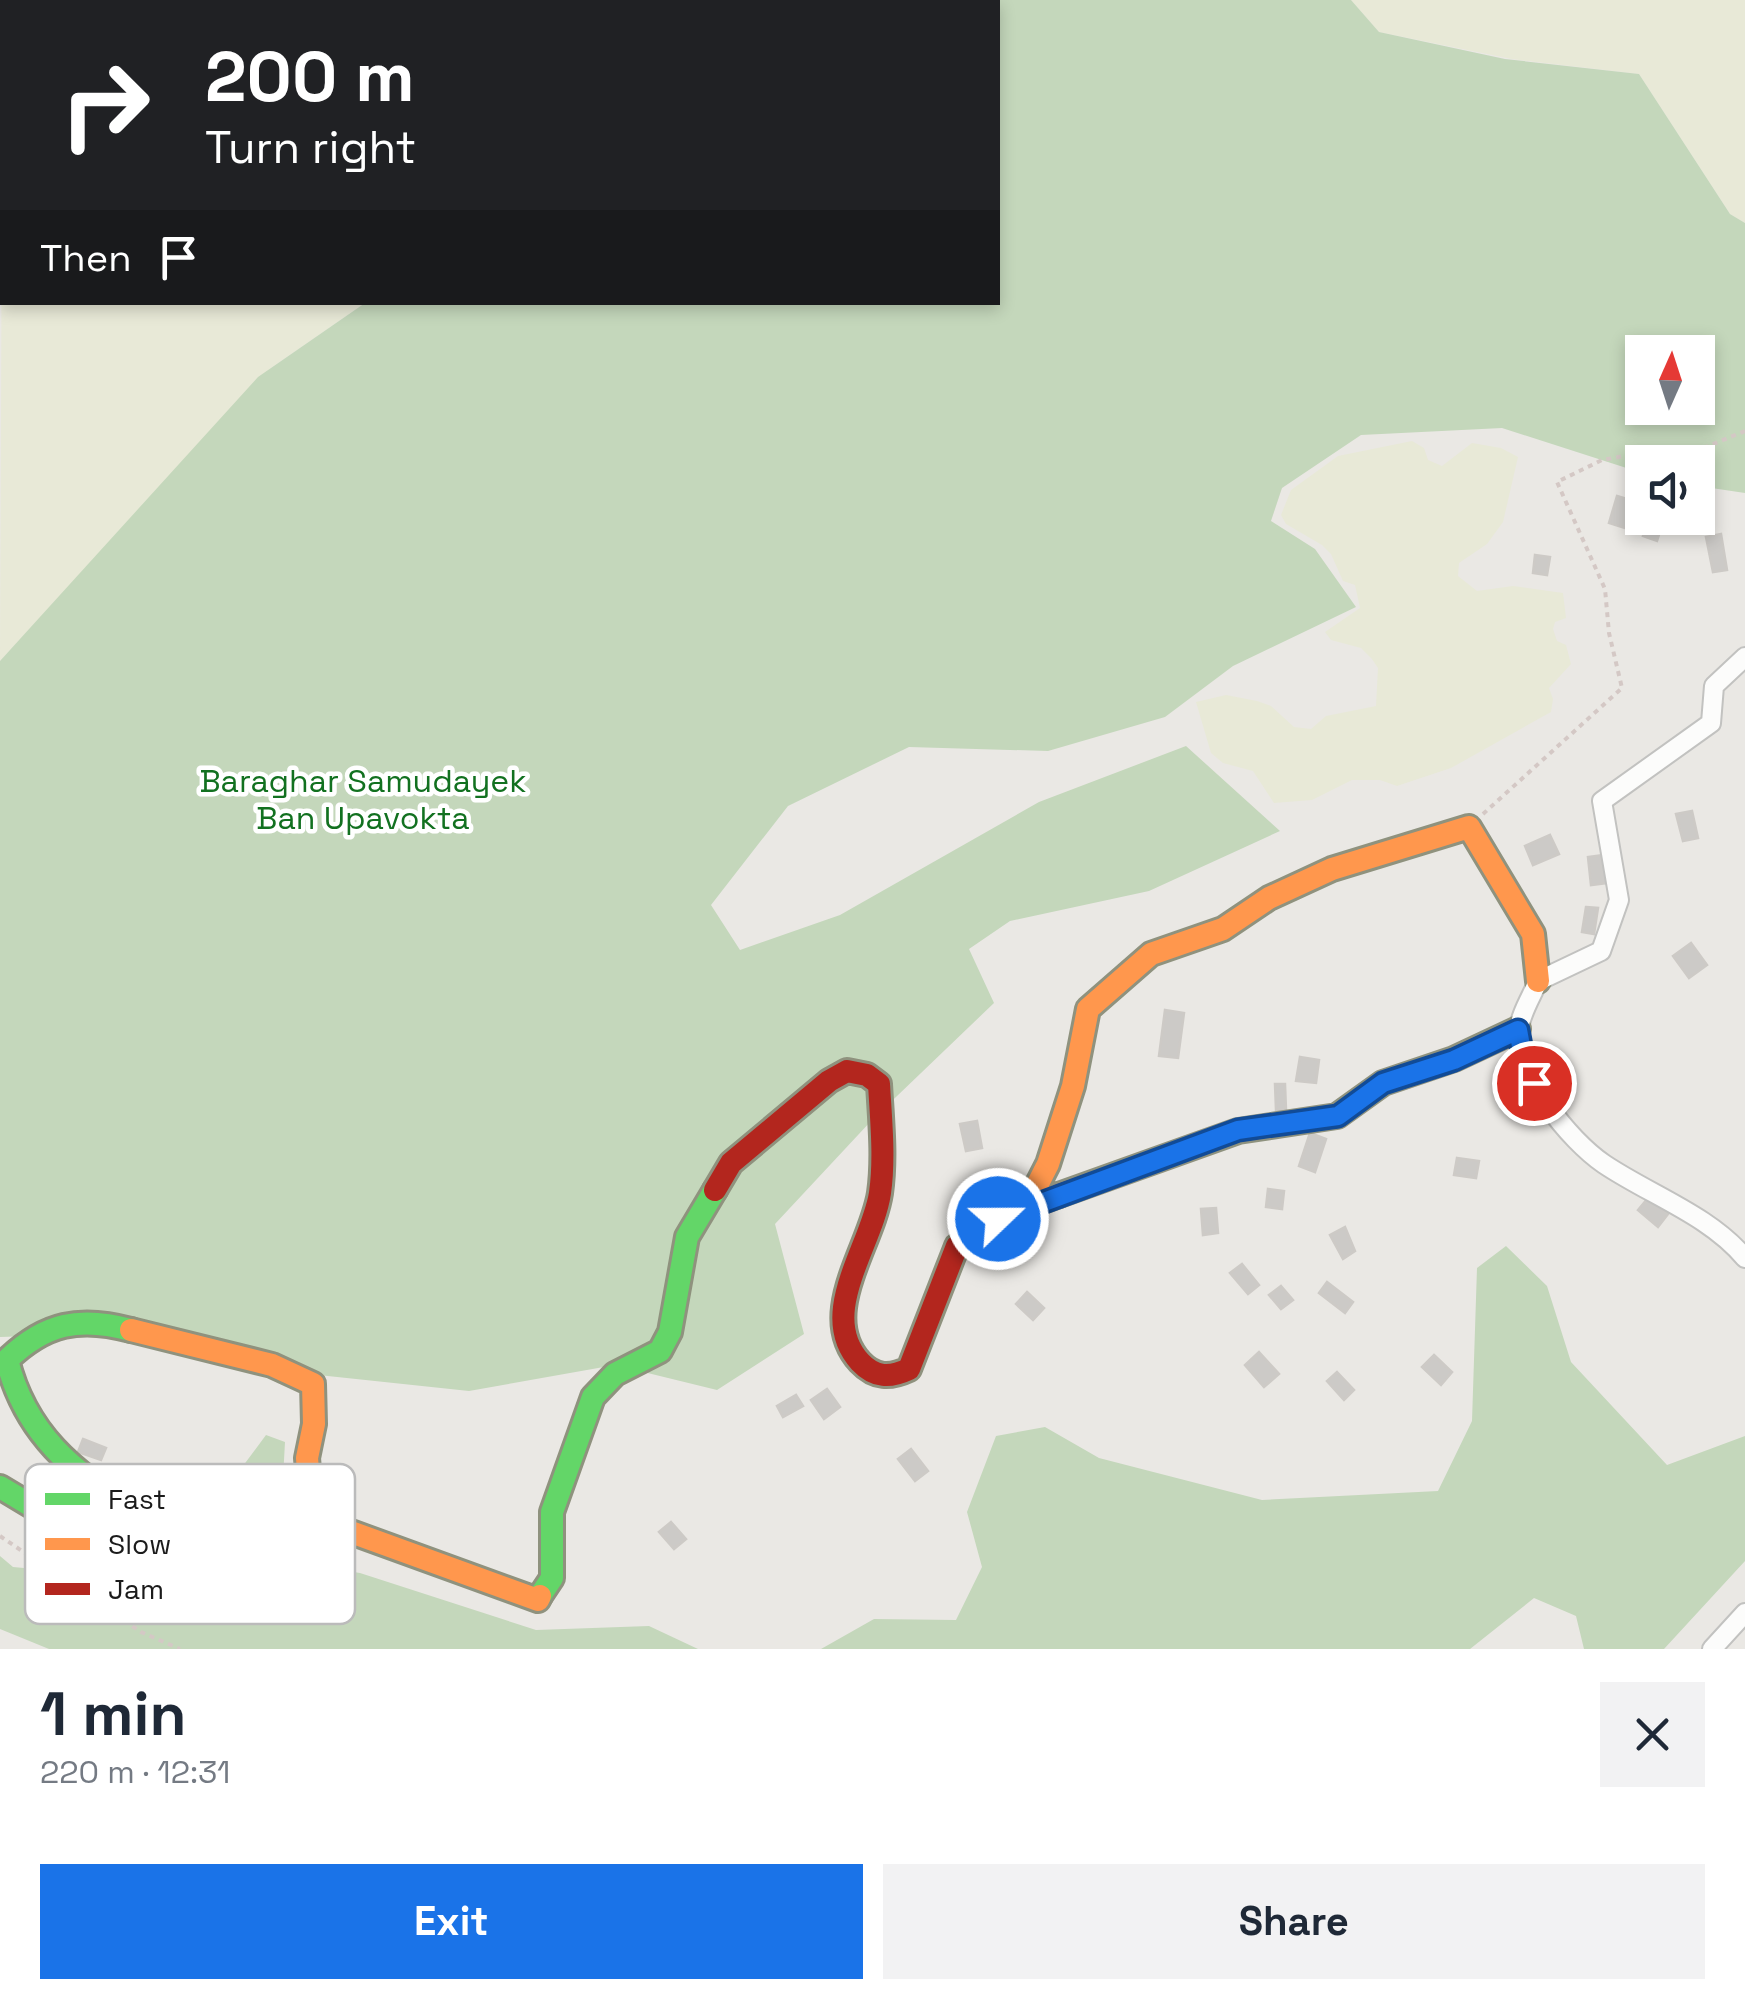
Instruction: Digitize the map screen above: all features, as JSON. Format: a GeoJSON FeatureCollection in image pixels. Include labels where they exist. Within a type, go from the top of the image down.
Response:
{"type":"FeatureCollection","features":[{"type":"Feature","properties":{"kind":"street"},"geometry":{"type":"LineString","coordinates":[[1538,981],[1601,952],[1619,900],[1602,802],[1711,724],[1714,686],[1745,657]]}},
{"type":"Feature","properties":{"kind":"street"},"geometry":{"type":"LineString","coordinates":[[1026,1207],[1048,1164],[1072,1086],[1088,1009],[1151,954],[1224,929],[1269,898],[1332,869],[1469,828],[1533,934],[1538,981],[1518,1030],[1524,1062],[1544,1103],[1601,1162],[1672,1202],[1734,1245],[1745,1258]]}},
{"type":"Feature","properties":{"kind":"street"},"geometry":{"type":"LineString","coordinates":[[355,1534],[538,1600],[552,1578],[552,1512],[593,1397],[615,1374],[660,1351],[670,1332],[687,1237],[731,1163],[829,1081],[847,1071],[867,1075],[878,1084],[880,1194],[866,1249],[846,1292],[842,1322],[846,1342],[856,1360],[875,1375],[892,1378],[909,1369],[957,1246],[1026,1207],[1238,1130],[1338,1116],[1383,1083],[1454,1060],[1518,1030]]}},
{"type":"Feature","properties":{"kind":"street"},"geometry":{"type":"LineString","coordinates":[[67,1464],[32,1428],[12,1394],[7,1360],[25,1337],[58,1324],[111,1321],[169,1343],[290,1367],[314,1384],[308,1464]]}},
{"type":"Feature","properties":{"kind":"street"},"geometry":{"type":"LineString","coordinates":[[0,1487],[25,1505]]}},
{"type":"Feature","properties":{"kind":"street"},"geometry":{"type":"LineString","coordinates":[[1712,1649],[1745,1614]]}},
{"type":"Feature","properties":{"kind":"path"},"geometry":{"type":"LineString","coordinates":[[1469,828],[1504,791],[1622,688],[1609,633],[1605,589],[1557,482],[1602,460],[1641,453],[1679,458],[1745,430]]}},
{"type":"Feature","properties":{"kind":"path"},"geometry":{"type":"LineString","coordinates":[[0,1536],[25,1553]]}},
{"type":"Feature","properties":{"kind":"path"},"geometry":{"type":"LineString","coordinates":[[129,1624],[180,1649]]}},
{"type":"Feature","properties":{"kind":"green space","name":"Baraghar Samudayek Ban Upavokta"},"geometry":{"type":"Polygon","coordinates":[[[1000,0],[1351,0],[1379,32],[1505,59],[1639,74],[1730,214],[1745,223],[1745,493],[1715,489],[1715,445],[1625,445],[1625,468],[1502,428],[1361,435],[1282,488],[1271,521],[1315,549],[1356,607],[1233,666],[1165,717],[1048,751],[909,747],[788,806],[711,905],[740,950],[840,915],[1039,802],[1186,746],[1280,831],[1149,891],[1010,921],[969,949],[994,1003],[872,1120],[775,1224],[804,1334],[717,1390],[615,1365],[469,1391],[309,1374],[124,1333],[0,1337],[0,661],[258,377],[362,305],[1000,305],[1000,0]]]}},
{"type":"Feature","properties":{"kind":"green space"},"geometry":{"type":"Polygon","coordinates":[[[1351,0],[1745,0],[1745,223],[1730,214],[1639,74],[1512,59],[1379,32],[1351,0]]]}},
{"type":"Feature","properties":{"kind":"green space"},"geometry":{"type":"Polygon","coordinates":[[[1,305],[362,305],[271,368],[0,661],[1,305]]]}},
{"type":"Feature","properties":{"kind":"green space"},"geometry":{"type":"Polygon","coordinates":[[[1412,441],[1424,448],[1428,460],[1442,466],[1472,443],[1501,448],[1518,457],[1503,522],[1487,544],[1459,563],[1458,576],[1477,591],[1513,586],[1563,593],[1566,618],[1555,622],[1553,629],[1557,641],[1566,645],[1571,664],[1549,688],[1553,699],[1551,712],[1451,768],[1397,786],[1380,780],[1352,780],[1312,800],[1274,803],[1253,771],[1223,763],[1211,753],[1196,702],[1226,695],[1257,701],[1271,706],[1294,727],[1311,729],[1326,716],[1376,706],[1378,668],[1372,659],[1361,648],[1331,640],[1325,632],[1360,608],[1355,585],[1343,581],[1331,554],[1322,545],[1286,524],[1281,515],[1291,490],[1338,456],[1412,441]]]}},
{"type":"Feature","properties":{"kind":"green space"},"geometry":{"type":"Polygon","coordinates":[[[1506,1246],[1547,1286],[1571,1362],[1667,1465],[1745,1436],[1745,1561],[1664,1649],[1584,1649],[1576,1616],[1534,1598],[1470,1649],[821,1649],[874,1619],[956,1620],[982,1567],[967,1512],[996,1436],[1045,1427],[1099,1458],[1262,1500],[1438,1491],[1472,1421],[1477,1268],[1506,1246]]]}},
{"type":"Feature","properties":{"kind":"green space"},"geometry":{"type":"Polygon","coordinates":[[[266,1435],[285,1442],[284,1464],[244,1464],[266,1435]]]}},
{"type":"Feature","properties":{"kind":"green space"},"geometry":{"type":"Polygon","coordinates":[[[0,1556],[13,1567],[25,1568],[25,1624],[355,1624],[355,1572],[536,1630],[649,1626],[698,1649],[49,1649],[0,1629],[0,1556]]]}},
{"type":"Feature","properties":{"kind":"building"},"geometry":{"type":"Polygon","coordinates":[[[1617,496],[1625,498],[1625,528],[1609,523],[1617,496]]]}},
{"type":"Feature","properties":{"kind":"building"},"geometry":{"type":"Polygon","coordinates":[[[1721,534],[1727,570],[1713,572],[1706,537],[1721,534]]]}},
{"type":"Feature","properties":{"kind":"building"},"geometry":{"type":"Polygon","coordinates":[[[1535,555],[1550,557],[1547,575],[1533,573],[1535,555]]]}},
{"type":"Feature","properties":{"kind":"building"},"geometry":{"type":"Polygon","coordinates":[[[1692,811],[1698,838],[1683,841],[1676,814],[1692,811]]]}},
{"type":"Feature","properties":{"kind":"building"},"geometry":{"type":"Polygon","coordinates":[[[1550,835],[1559,854],[1533,865],[1525,846],[1550,835]]]}},
{"type":"Feature","properties":{"kind":"building"},"geometry":{"type":"Polygon","coordinates":[[[1604,855],[1608,883],[1591,885],[1588,857],[1604,855]]]}},
{"type":"Feature","properties":{"kind":"building"},"geometry":{"type":"Polygon","coordinates":[[[1586,907],[1598,908],[1594,934],[1582,932],[1586,907]]]}},
{"type":"Feature","properties":{"kind":"building"},"geometry":{"type":"Polygon","coordinates":[[[1691,943],[1707,965],[1689,978],[1673,956],[1691,943]]]}},
{"type":"Feature","properties":{"kind":"building"},"geometry":{"type":"Polygon","coordinates":[[[1165,1010],[1184,1013],[1178,1058],[1159,1056],[1165,1010]]]}},
{"type":"Feature","properties":{"kind":"building"},"geometry":{"type":"Polygon","coordinates":[[[1300,1057],[1319,1060],[1316,1083],[1296,1081],[1300,1057]]]}},
{"type":"Feature","properties":{"kind":"building"},"geometry":{"type":"Polygon","coordinates":[[[1275,1084],[1285,1084],[1286,1110],[1276,1110],[1275,1084]]]}},
{"type":"Feature","properties":{"kind":"building"},"geometry":{"type":"Polygon","coordinates":[[[977,1121],[982,1148],[966,1151],[960,1124],[977,1121]]]}},
{"type":"Feature","properties":{"kind":"building"},"geometry":{"type":"Polygon","coordinates":[[[1310,1133],[1326,1139],[1315,1172],[1299,1166],[1310,1133]]]}},
{"type":"Feature","properties":{"kind":"building"},"geometry":{"type":"Polygon","coordinates":[[[1457,1158],[1479,1161],[1476,1178],[1454,1175],[1457,1158]]]}},
{"type":"Feature","properties":{"kind":"building"},"geometry":{"type":"Polygon","coordinates":[[[1268,1189],[1284,1191],[1282,1209],[1266,1207],[1268,1189]]]}},
{"type":"Feature","properties":{"kind":"building"},"geometry":{"type":"Polygon","coordinates":[[[1648,1198],[1668,1214],[1658,1227],[1638,1210],[1648,1198]]]}},
{"type":"Feature","properties":{"kind":"building"},"geometry":{"type":"Polygon","coordinates":[[[1216,1208],[1218,1233],[1203,1235],[1201,1209],[1216,1208]]]}},
{"type":"Feature","properties":{"kind":"building"},"geometry":{"type":"Polygon","coordinates":[[[1345,1227],[1355,1251],[1343,1259],[1330,1235],[1345,1227]]]}},
{"type":"Feature","properties":{"kind":"building"},"geometry":{"type":"Polygon","coordinates":[[[1242,1264],[1259,1285],[1248,1294],[1230,1273],[1242,1264]]]}},
{"type":"Feature","properties":{"kind":"building"},"geometry":{"type":"Polygon","coordinates":[[[1327,1282],[1353,1302],[1345,1313],[1319,1293],[1327,1282]]]}},
{"type":"Feature","properties":{"kind":"building"},"geometry":{"type":"Polygon","coordinates":[[[1281,1286],[1293,1300],[1281,1309],[1269,1295],[1281,1286]]]}},
{"type":"Feature","properties":{"kind":"building"},"geometry":{"type":"Polygon","coordinates":[[[1027,1292],[1044,1308],[1033,1320],[1016,1304],[1027,1292]]]}},
{"type":"Feature","properties":{"kind":"building"},"geometry":{"type":"Polygon","coordinates":[[[1259,1352],[1279,1374],[1264,1387],[1245,1365],[1259,1352]]]}},
{"type":"Feature","properties":{"kind":"building"},"geometry":{"type":"Polygon","coordinates":[[[1434,1355],[1452,1372],[1441,1385],[1422,1367],[1434,1355]]]}},
{"type":"Feature","properties":{"kind":"building"},"geometry":{"type":"Polygon","coordinates":[[[1337,1372],[1354,1390],[1344,1400],[1327,1381],[1337,1372]]]}},
{"type":"Feature","properties":{"kind":"building"},"geometry":{"type":"Polygon","coordinates":[[[827,1389],[840,1407],[824,1419],[811,1400],[827,1389]]]}},
{"type":"Feature","properties":{"kind":"building"},"geometry":{"type":"Polygon","coordinates":[[[796,1395],[803,1406],[783,1417],[777,1406],[796,1395]]]}},
{"type":"Feature","properties":{"kind":"building"},"geometry":{"type":"Polygon","coordinates":[[[83,1439],[106,1448],[101,1460],[78,1452],[83,1439]]]}},
{"type":"Feature","properties":{"kind":"building"},"geometry":{"type":"Polygon","coordinates":[[[911,1449],[928,1471],[915,1481],[898,1459],[911,1449]]]}},
{"type":"Feature","properties":{"kind":"building"},"geometry":{"type":"Polygon","coordinates":[[[671,1522],[686,1539],[674,1549],[659,1532],[671,1522]]]}},
{"type":"Feature","properties":{"kind":"traffic: fast"},"geometry":{"type":"LineString","coordinates":[[540,1596],[552,1578],[552,1512],[593,1397],[615,1374],[660,1351],[670,1332],[687,1237],[715,1190]]}},
{"type":"Feature","properties":{"kind":"traffic: fast"},"geometry":{"type":"LineString","coordinates":[[70,1464],[54,1449],[26,1409],[7,1360],[35,1338],[64,1326],[95,1324],[131,1330]]}},
{"type":"Feature","properties":{"kind":"traffic: fast"},"geometry":{"type":"LineString","coordinates":[[0,1487],[25,1502]]}},
{"type":"Feature","properties":{"kind":"traffic: slow"},"geometry":{"type":"LineString","coordinates":[[1059,1195],[1026,1207],[1048,1164],[1073,1086],[1088,1009],[1151,954],[1223,929],[1269,898],[1332,869],[1469,827],[1533,934],[1538,981]]}},
{"type":"Feature","properties":{"kind":"traffic: slow"},"geometry":{"type":"LineString","coordinates":[[131,1330],[272,1365],[313,1384],[314,1424],[308,1464]]}},
{"type":"Feature","properties":{"kind":"traffic: slow"},"geometry":{"type":"LineString","coordinates":[[355,1534],[538,1600],[540,1596]]}},
{"type":"Feature","properties":{"kind":"traffic: jam"},"geometry":{"type":"LineString","coordinates":[[1059,1195],[1238,1131],[1337,1116],[1383,1083],[1454,1059],[1518,1029]]}},
{"type":"Feature","properties":{"kind":"traffic: jam"},"geometry":{"type":"LineString","coordinates":[[715,1190],[731,1163],[829,1081],[847,1071],[867,1075],[879,1084],[880,1193],[850,1279],[843,1323],[848,1343],[860,1362],[883,1375],[909,1369],[957,1246],[1026,1207]]}},
{"type":"Feature","properties":{"kind":"route"},"geometry":{"type":"LineString","coordinates":[[998,1219],[1238,1130],[1338,1116],[1383,1083],[1454,1060],[1518,1030],[1524,1062],[1534,1083]]}}]}
